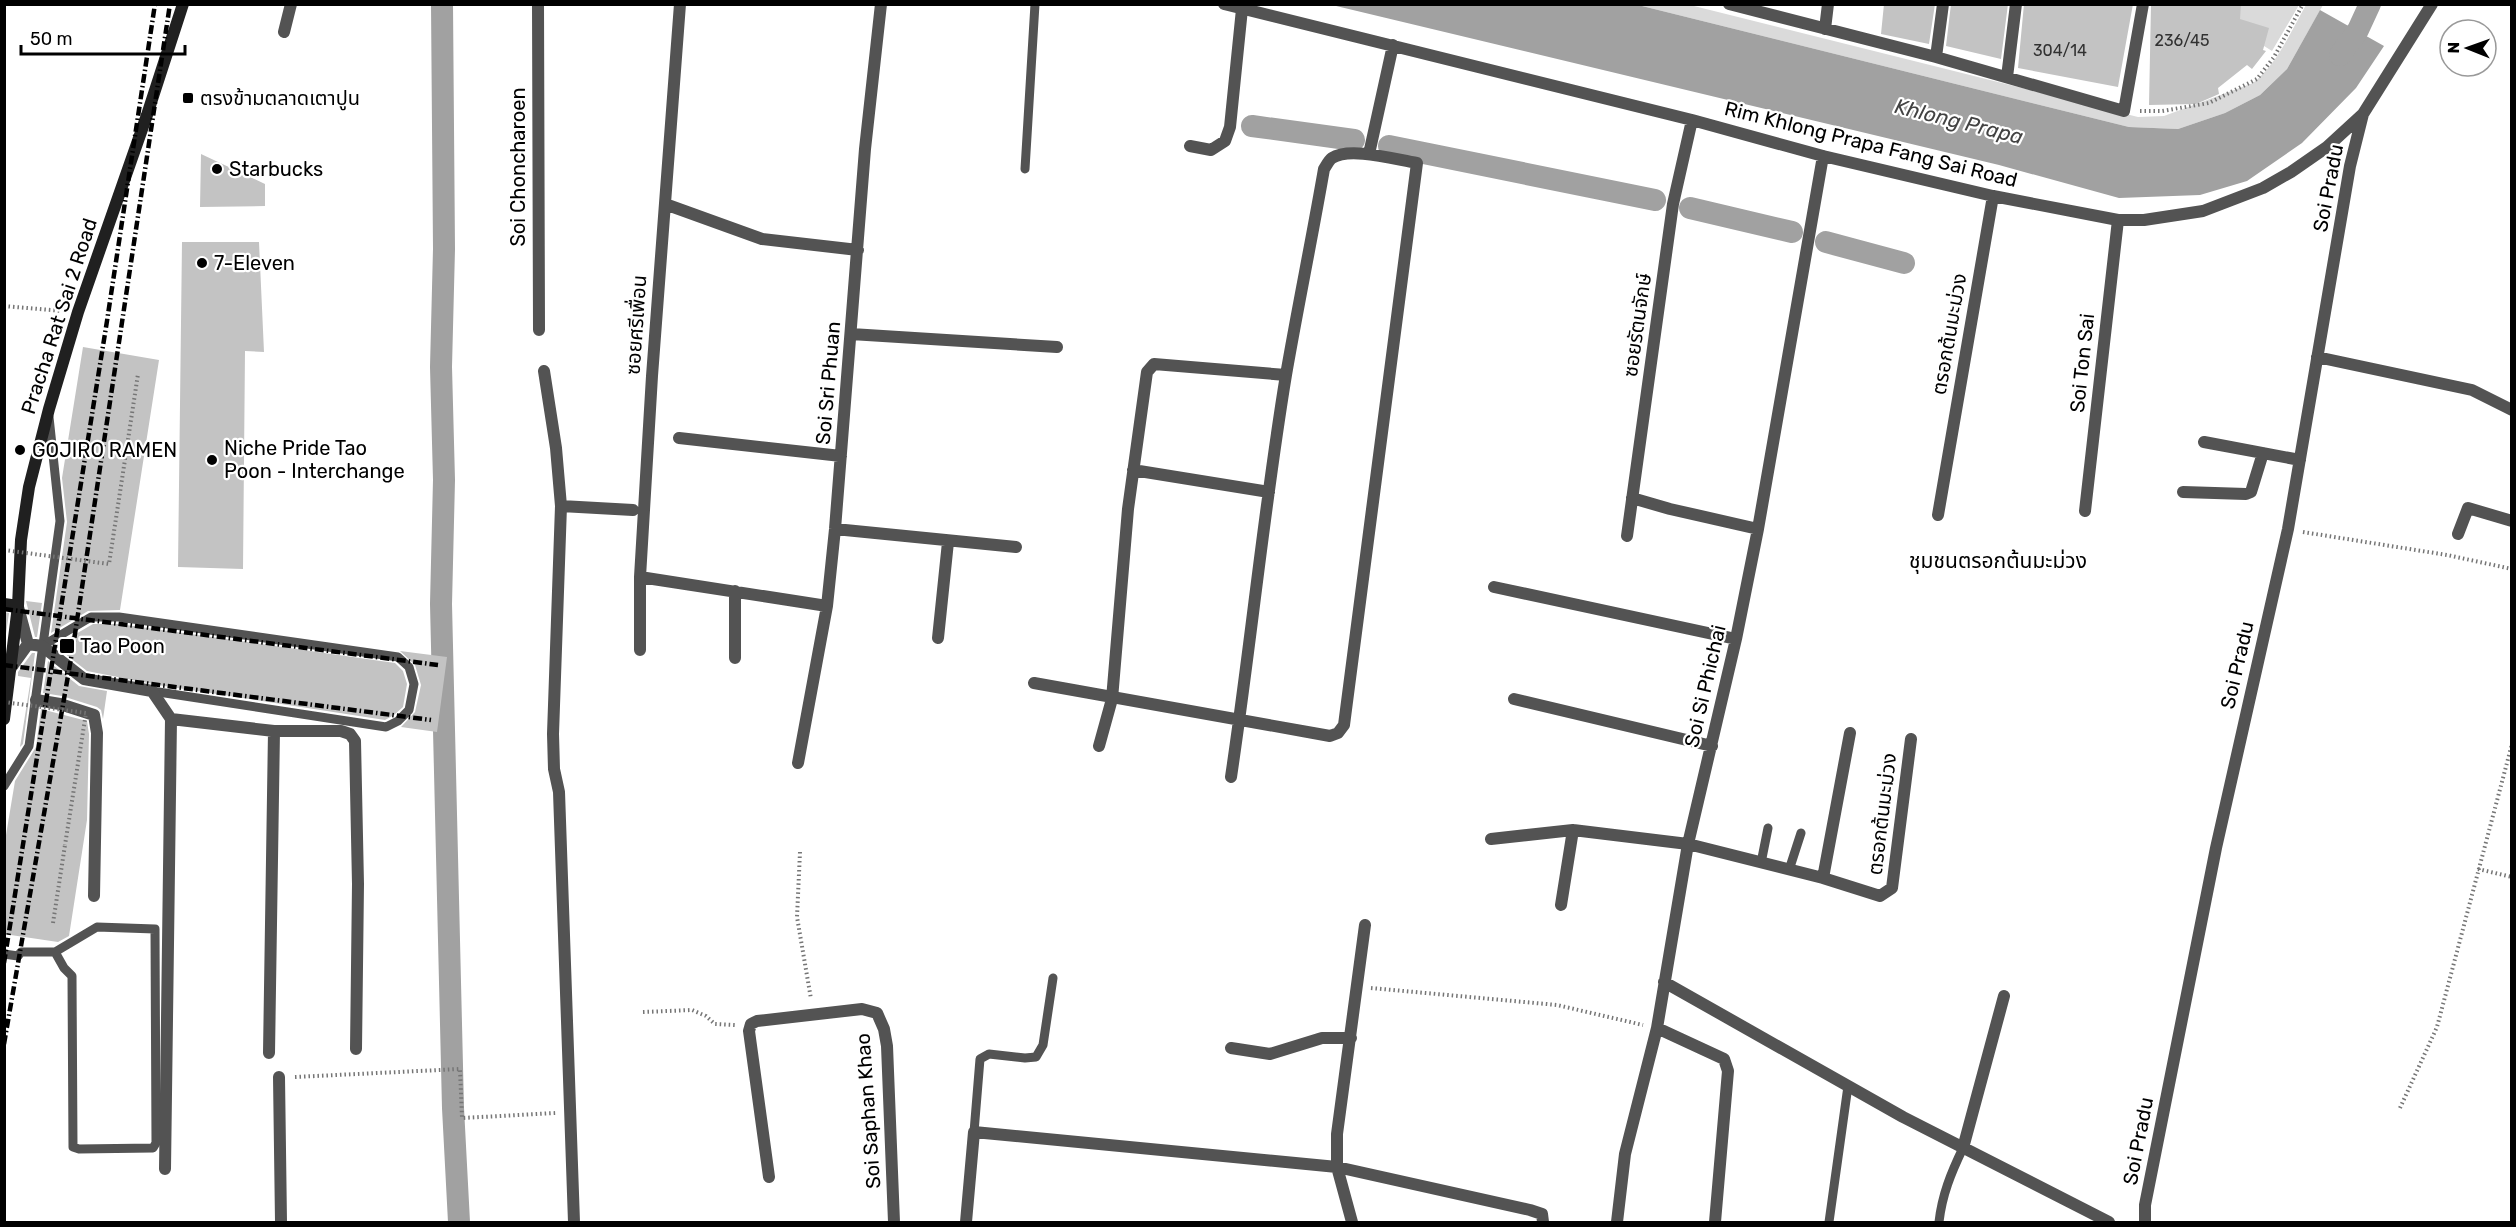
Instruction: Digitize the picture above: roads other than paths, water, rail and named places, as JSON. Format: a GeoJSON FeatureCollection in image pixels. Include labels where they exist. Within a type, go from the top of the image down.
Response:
{"type":"FeatureCollection","features":[{"type":"Feature","properties":{"kind":"main road","name":"Pracha Rat Sai 2 Road"},"geometry":{"type":"LineString","coordinates":[[4,719],[7,669],[18,606],[21,540],[29,487],[78,312],[147,116],[183,4]]}},
{"type":"Feature","properties":{"kind":"main road"},"geometry":{"type":"LineString","coordinates":[[4,604],[18,606]]}},
{"type":"Feature","properties":{"kind":"street"},"geometry":{"type":"LineString","coordinates":[[284,32],[291,4]]}},
{"type":"Feature","properties":{"kind":"street","name":"Soi Choncharoen"},"geometry":{"type":"LineString","coordinates":[[538,4],[538,330]]}},
{"type":"Feature","properties":{"kind":"street","name":"ซอยศรีเพื่อน"},"geometry":{"type":"LineString","coordinates":[[640,650],[640,577],[652,376],[680,4]]}},
{"type":"Feature","properties":{"kind":"street","name":"Soi Sri Phuan"},"geometry":{"type":"LineString","coordinates":[[798,763],[827,606],[865,149],[881,4]]}},
{"type":"Feature","properties":{"kind":"street","name":"Rim Khlong Prapa Fang Sai Road"},"geometry":{"type":"LineString","coordinates":[[1224,4],[1692,120],[1823,156],[1993,196],[2118,220],[2144,220],[2203,211],[2263,188],[2327,147],[2363,114],[2432,4]]}},
{"type":"Feature","properties":{"kind":"street"},"geometry":{"type":"LineString","coordinates":[[1729,4],[1936,57],[2124,111],[2143,4]]}},
{"type":"Feature","properties":{"kind":"street"},"geometry":{"type":"LineString","coordinates":[[1825,28],[1828,4]]}},
{"type":"Feature","properties":{"kind":"street"},"geometry":{"type":"LineString","coordinates":[[1936,57],[1943,4]]}},
{"type":"Feature","properties":{"kind":"street"},"geometry":{"type":"LineString","coordinates":[[2007,78],[2016,4]]}},
{"type":"Feature","properties":{"kind":"street"},"geometry":{"type":"LineString","coordinates":[[1190,146],[1211,150],[1221,145],[1228,134],[1242,9]]}},
{"type":"Feature","properties":{"kind":"street"},"geometry":{"type":"LineString","coordinates":[[1369,154],[1393,45]]}},
{"type":"Feature","properties":{"kind":"street","name":"Soi Pradu"},"geometry":{"type":"LineString","coordinates":[[2145,1222],[2145,1205],[2214,859],[2288,529],[2350,166],[2363,114]]}},
{"type":"Feature","properties":{"kind":"street","name":"ซอยรัตนจักษ์"},"geometry":{"type":"LineString","coordinates":[[1627,536],[1673,204],[1692,120]]}},
{"type":"Feature","properties":{"kind":"street"},"geometry":{"type":"LineString","coordinates":[[1034,683],[1239,722],[1297,729],[1330,736],[1338,733],[1344,725],[1417,163],[1369,154],[1344,154],[1331,158],[1324,169],[1286,375],[1269,492],[1239,722],[1231,777]]}},
{"type":"Feature","properties":{"kind":"street","name":"Soi Si Phichai"},"geometry":{"type":"LineString","coordinates":[[1617,1222],[1625,1154],[1657,1028],[1688,844],[1736,639],[1758,529],[1823,156]]}},
{"type":"Feature","properties":{"kind":"street","name":"ตรอกต้นมะม่วง"},"geometry":{"type":"LineString","coordinates":[[1938,515],[1993,196]]}},
{"type":"Feature","properties":{"kind":"street"},"geometry":{"type":"LineString","coordinates":[[665,204],[762,238],[858,250]]}},
{"type":"Feature","properties":{"kind":"street","name":"Soi Ton Sai"},"geometry":{"type":"LineString","coordinates":[[2085,511],[2118,220]]}},
{"type":"Feature","properties":{"kind":"street"},"geometry":{"type":"LineString","coordinates":[[851,334],[1057,347]]}},
{"type":"Feature","properties":{"kind":"street"},"geometry":{"type":"LineString","coordinates":[[2317,357],[2472,390],[2511,410]]}},
{"type":"Feature","properties":{"kind":"street"},"geometry":{"type":"LineString","coordinates":[[1099,746],[1112,699],[1133,470],[1147,372],[1154,364],[1286,375]]}},
{"type":"Feature","properties":{"kind":"street"},"geometry":{"type":"LineString","coordinates":[[544,371],[556,448],[561,506],[553,734],[554,770],[559,792],[574,1222]]}},
{"type":"Feature","properties":{"kind":"street"},"geometry":{"type":"LineString","coordinates":[[679,438],[841,456]]}},
{"type":"Feature","properties":{"kind":"street"},"geometry":{"type":"LineString","coordinates":[[2204,442],[2300,460]]}},
{"type":"Feature","properties":{"kind":"street"},"geometry":{"type":"LineString","coordinates":[[2183,492],[2246,494],[2251,492],[2263,453]]}},
{"type":"Feature","properties":{"kind":"street"},"geometry":{"type":"LineString","coordinates":[[1133,470],[1269,492]]}},
{"type":"Feature","properties":{"kind":"street"},"geometry":{"type":"LineString","coordinates":[[1632,498],[1758,529]]}},
{"type":"Feature","properties":{"kind":"street"},"geometry":{"type":"LineString","coordinates":[[561,506],[633,510]]}},
{"type":"Feature","properties":{"kind":"street"},"geometry":{"type":"LineString","coordinates":[[2458,534],[2468,508],[2511,521]]}},
{"type":"Feature","properties":{"kind":"street"},"geometry":{"type":"LineString","coordinates":[[835,529],[1016,547]]}},
{"type":"Feature","properties":{"kind":"street"},"geometry":{"type":"LineString","coordinates":[[939,638],[948,542]]}},
{"type":"Feature","properties":{"kind":"street"},"geometry":{"type":"LineString","coordinates":[[640,577],[827,606]]}},
{"type":"Feature","properties":{"kind":"street"},"geometry":{"type":"LineString","coordinates":[[1494,587],[1736,639]]}},
{"type":"Feature","properties":{"kind":"street"},"geometry":{"type":"LineString","coordinates":[[735,591],[735,658]]}},
{"type":"Feature","properties":{"kind":"street"},"geometry":{"type":"LineString","coordinates":[[18,606],[28,644]]}},
{"type":"Feature","properties":{"kind":"street"},"geometry":{"type":"LineString","coordinates":[[28,644],[42,646],[84,679],[152,691],[171,719],[165,1169]]}},
{"type":"Feature","properties":{"kind":"street"},"geometry":{"type":"LineString","coordinates":[[7,669],[28,644]]}},
{"type":"Feature","properties":{"kind":"street"},"geometry":{"type":"LineString","coordinates":[[1514,699],[1712,746]]}},
{"type":"Feature","properties":{"kind":"street"},"geometry":{"type":"LineString","coordinates":[[36,700],[60,704],[94,715],[97,733],[94,896]]}},
{"type":"Feature","properties":{"kind":"street"},"geometry":{"type":"LineString","coordinates":[[171,719],[273,731],[341,731],[350,734],[355,741],[358,884],[356,1049]]}},
{"type":"Feature","properties":{"kind":"street"},"geometry":{"type":"LineString","coordinates":[[269,1053],[273,731]]}},
{"type":"Feature","properties":{"kind":"street"},"geometry":{"type":"LineString","coordinates":[[1491,839],[1573,830],[1688,844],[1823,878],[1850,733]]}},
{"type":"Feature","properties":{"kind":"street","name":"ตรอกต้นมะม่วง"},"geometry":{"type":"LineString","coordinates":[[1823,878],[1880,896],[1892,888],[1911,739]]}},
{"type":"Feature","properties":{"kind":"street"},"geometry":{"type":"LineString","coordinates":[[1561,905],[1573,830]]}},
{"type":"Feature","properties":{"kind":"street"},"geometry":{"type":"LineString","coordinates":[[1352,1222],[1337,1167],[1337,1134],[1359,987],[1365,925]]}},
{"type":"Feature","properties":{"kind":"street"},"geometry":{"type":"LineString","coordinates":[[1664,982],[1848,1086],[1963,1148],[2109,1222]]}},
{"type":"Feature","properties":{"kind":"street"},"geometry":{"type":"LineString","coordinates":[[1963,1148],[2004,996]]}},
{"type":"Feature","properties":{"kind":"street","name":"Soi Saphan Khao"},"geometry":{"type":"LineString","coordinates":[[769,1177],[753,1026],[814,1014],[862,1009],[877,1013],[885,1037],[894,1222]]}},
{"type":"Feature","properties":{"kind":"street"},"geometry":{"type":"LineString","coordinates":[[1657,1028],[1724,1059],[1728,1071],[1715,1222]]}},
{"type":"Feature","properties":{"kind":"street"},"geometry":{"type":"LineString","coordinates":[[1231,1048],[1270,1054],[1322,1038],[1351,1038]]}},
{"type":"Feature","properties":{"kind":"street"},"geometry":{"type":"LineString","coordinates":[[279,1077],[281,1222]]}},
{"type":"Feature","properties":{"kind":"street"},"geometry":{"type":"LineString","coordinates":[[966,1222],[974,1132],[1337,1167],[1530,1210],[1542,1214],[1543,1222]]}},
{"type":"Feature","properties":{"kind":"lane"},"geometry":{"type":"LineString","coordinates":[[1025,169],[1035,4]]}},
{"type":"Feature","properties":{"kind":"lane"},"geometry":{"type":"LineString","coordinates":[[4,786],[29,746],[60,521],[49,409]]}},
{"type":"Feature","properties":{"kind":"lane"},"geometry":{"type":"LineString","coordinates":[[42,646],[91,617],[120,617],[398,657],[409,667],[414,684],[409,710],[398,721],[386,727],[152,691]]}},
{"type":"Feature","properties":{"kind":"lane"},"geometry":{"type":"LineString","coordinates":[[1761,863],[1768,828]]}},
{"type":"Feature","properties":{"kind":"lane"},"geometry":{"type":"LineString","coordinates":[[1789,870],[1801,833]]}},
{"type":"Feature","properties":{"kind":"lane"},"geometry":{"type":"LineString","coordinates":[[4,954],[18,956],[21,952],[55,952],[97,927],[150,927],[156,930],[156,1144],[153,1148],[73,1147],[72,976],[64,968],[55,952]]}},
{"type":"Feature","properties":{"kind":"lane"},"geometry":{"type":"LineString","coordinates":[[974,1132],[980,1059],[989,1054],[1036,1057],[1043,1045],[1053,978]]}},
{"type":"Feature","properties":{"kind":"lane"},"geometry":{"type":"LineString","coordinates":[[1829,1222],[1848,1086]]}},
{"type":"Feature","properties":{"kind":"lane"},"geometry":{"type":"LineString","coordinates":[[1939,1222],[1941,1202],[1948,1178],[1963,1148]]}},
{"type":"Feature","properties":{"kind":"water"},"geometry":{"type":"Polygon","coordinates":[[[1332,5],[1638,5],[2129,127],[2178,129],[2225,113],[2260,95],[2287,69],[2320,10],[2384,46],[2356,88],[2302,143],[2247,181],[2200,195],[2119,198],[1999,165],[1332,5]]]}},
{"type":"Feature","properties":{"kind":"waterway"},"geometry":{"type":"LineString","coordinates":[[442,4],[444,249],[441,367],[444,480],[441,604],[453,1108],[459,1222]]}},
{"type":"Feature","properties":{"kind":"waterway","name":"Khlong Prapa"},"geometry":{"type":"LineString","coordinates":[[2340,55],[2358,30],[2370,4]]}},
{"type":"Feature","properties":{"kind":"waterway"},"geometry":{"type":"LineString","coordinates":[[1252,126],[1354,140]]}},
{"type":"Feature","properties":{"kind":"waterway"},"geometry":{"type":"LineString","coordinates":[[1389,146],[1655,200]]}},
{"type":"Feature","properties":{"kind":"waterway"},"geometry":{"type":"LineString","coordinates":[[1690,208],[1792,232]]}},
{"type":"Feature","properties":{"kind":"waterway"},"geometry":{"type":"LineString","coordinates":[[1826,242],[1904,263]]}},
{"type":"Feature","properties":{"kind":"railway"},"geometry":{"type":"LineString","coordinates":[[4,963],[107,321],[155,4]]}},
{"type":"Feature","properties":{"kind":"railway"},"geometry":{"type":"LineString","coordinates":[[4,1044],[73,647],[170,4]]}},
{"type":"Feature","properties":{"kind":"railway"},"geometry":{"type":"LineString","coordinates":[[4,609],[438,665]]}},
{"type":"Feature","properties":{"kind":"railway"},"geometry":{"type":"LineString","coordinates":[[4,665],[431,720]]}},
{"type":"Feature","properties":{"kind":"place","name":"ตรงข้ามตลาดเตาปูน"},"geometry":{"type":"Point","coordinates":[188,98]}},
{"type":"Feature","properties":{"kind":"place","name":"Starbucks"},"geometry":{"type":"Point","coordinates":[217,169]}},
{"type":"Feature","properties":{"kind":"place","name":"7-Eleven"},"geometry":{"type":"Point","coordinates":[202,263]}},
{"type":"Feature","properties":{"kind":"place","name":"GOJIRO RAMEN"},"geometry":{"type":"Point","coordinates":[20,450]}},
{"type":"Feature","properties":{"kind":"place","name":"Niche Pride Tao Poon - Interchange"},"geometry":{"type":"Point","coordinates":[212,460]}},
{"type":"Feature","properties":{"kind":"place","name":"Tao Poon"},"geometry":{"type":"Point","coordinates":[67,646]}},
{"type":"Feature","properties":{"kind":"district","name":"ชุมชนตรอกต้นมะม่วง"},"geometry":{"type":"Point","coordinates":[1998,560]}}]}
